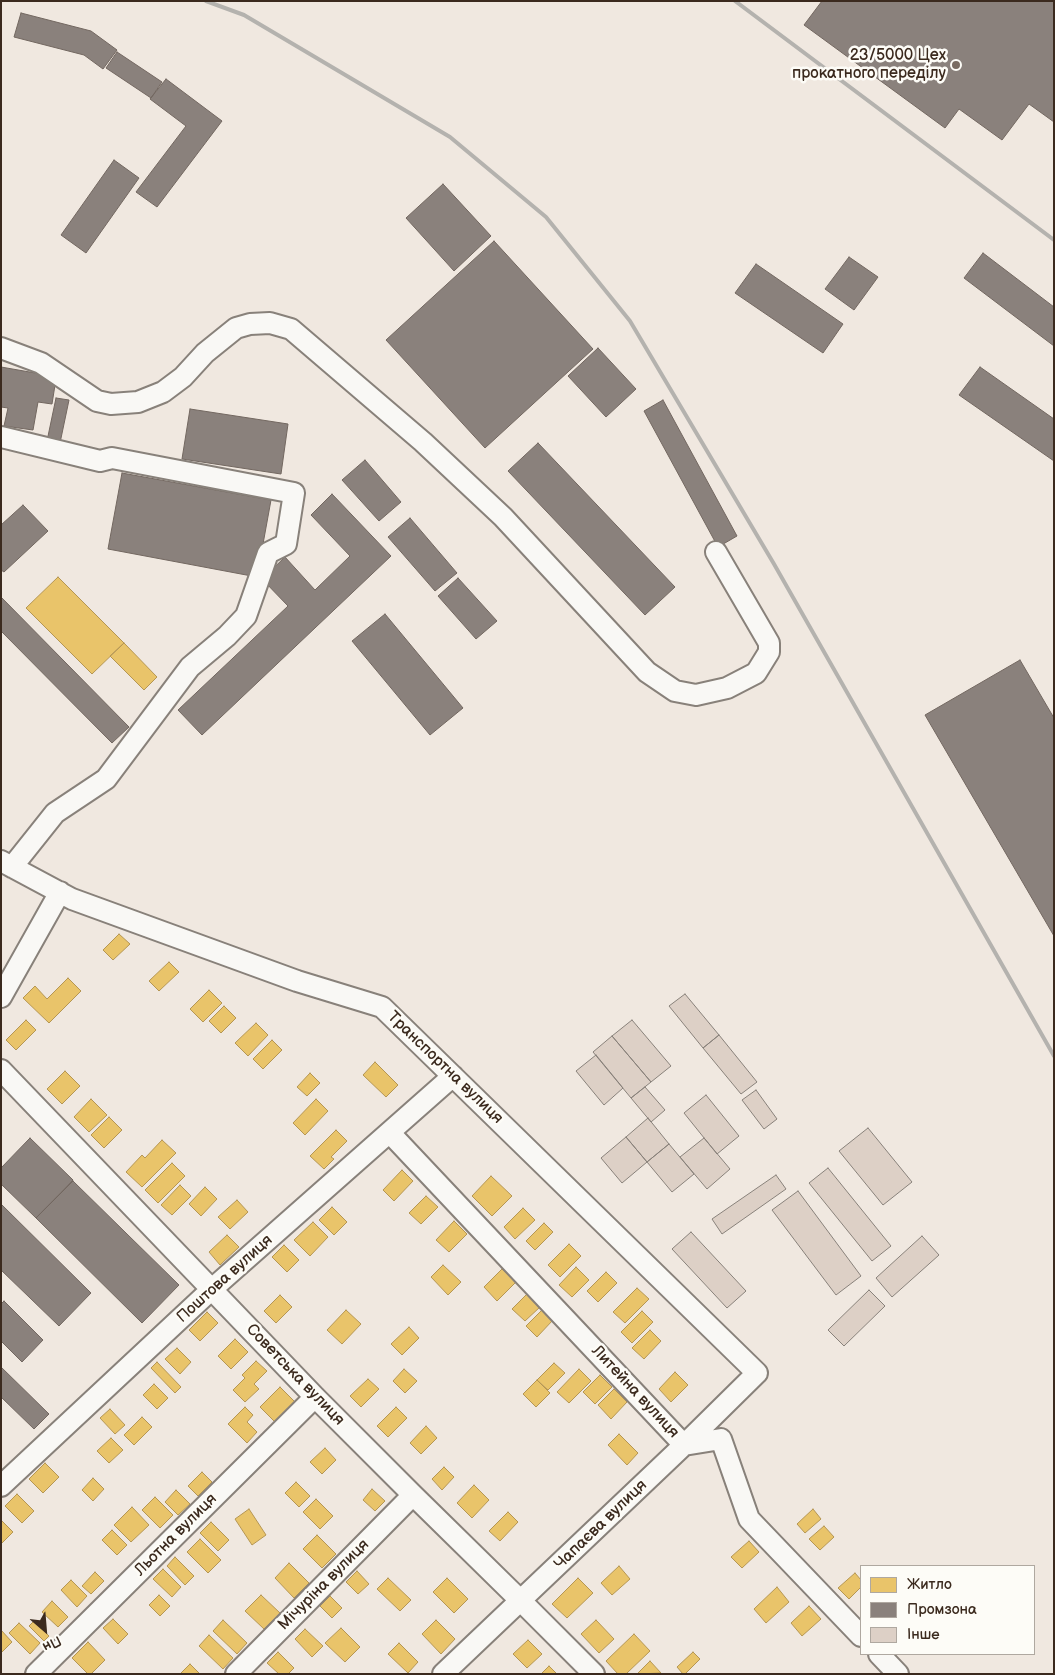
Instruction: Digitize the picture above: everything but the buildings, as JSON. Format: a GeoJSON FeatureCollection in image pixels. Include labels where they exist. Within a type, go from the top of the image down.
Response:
{"type":"FeatureCollection","features":[{"type":"Feature","properties":{"kind":"street"},"geometry":{"type":"LineString","coordinates":[[1,348],[41,363],[97,401],[111,404],[138,402],[162,392],[184,377],[205,353],[236,328],[250,324],[270,323],[291,328],[423,442],[497,511],[646,672],[675,691],[696,695],[727,688],[756,673],[769,652],[769,643],[716,552]]}},
{"type":"Feature","properties":{"kind":"street"},"geometry":{"type":"LineString","coordinates":[[1,437],[100,461],[112,458],[294,493],[286,544],[268,554],[246,616],[227,636],[190,667],[106,779],[55,814],[7,864]]}},
{"type":"Feature","properties":{"kind":"street","name":"Транспортна вулиця"},"geometry":{"type":"LineString","coordinates":[[7,864],[72,899],[297,981],[382,1007],[757,1373]]}},
{"type":"Feature","properties":{"kind":"street"},"geometry":{"type":"LineString","coordinates":[[1,996],[60,892]]}},
{"type":"Feature","properties":{"kind":"street","name":"Советська вулиця"},"geometry":{"type":"LineString","coordinates":[[1,1070],[315,1397],[594,1674]]}},
{"type":"Feature","properties":{"kind":"street","name":"Поштова вулиця"},"geometry":{"type":"LineString","coordinates":[[1,1486],[212,1289],[453,1076]]}},
{"type":"Feature","properties":{"kind":"street","name":"Литейна вулиця"},"geometry":{"type":"LineString","coordinates":[[390,1133],[684,1445],[721,1438],[749,1519],[860,1635]]}},
{"type":"Feature","properties":{"kind":"street","name":"Чапаєва вулиця"},"geometry":{"type":"LineString","coordinates":[[443,1674],[757,1373]]}},
{"type":"Feature","properties":{"kind":"street","name":"Льотна вулиця"},"geometry":{"type":"LineString","coordinates":[[36,1674],[315,1397]]}},
{"type":"Feature","properties":{"kind":"street","name":"Мічуріна вулиця"},"geometry":{"type":"LineString","coordinates":[[236,1674],[413,1495]]}},
{"type":"Feature","properties":{"kind":"street"},"geometry":{"type":"LineString","coordinates":[[880,1655],[898,1674]]}},
{"type":"Feature","properties":{"kind":"railway"},"geometry":{"type":"LineString","coordinates":[[206,1],[244,15],[450,137],[546,217],[630,321],[774,564],[1054,1056]]}},
{"type":"Feature","properties":{"kind":"railway"},"geometry":{"type":"LineString","coordinates":[[735,1],[1054,240]]}},
{"type":"Feature","properties":{"kind":"place","name":"23/5000 Цех прокатного переділу"},"geometry":{"type":"Point","coordinates":[956,65]}}]}
